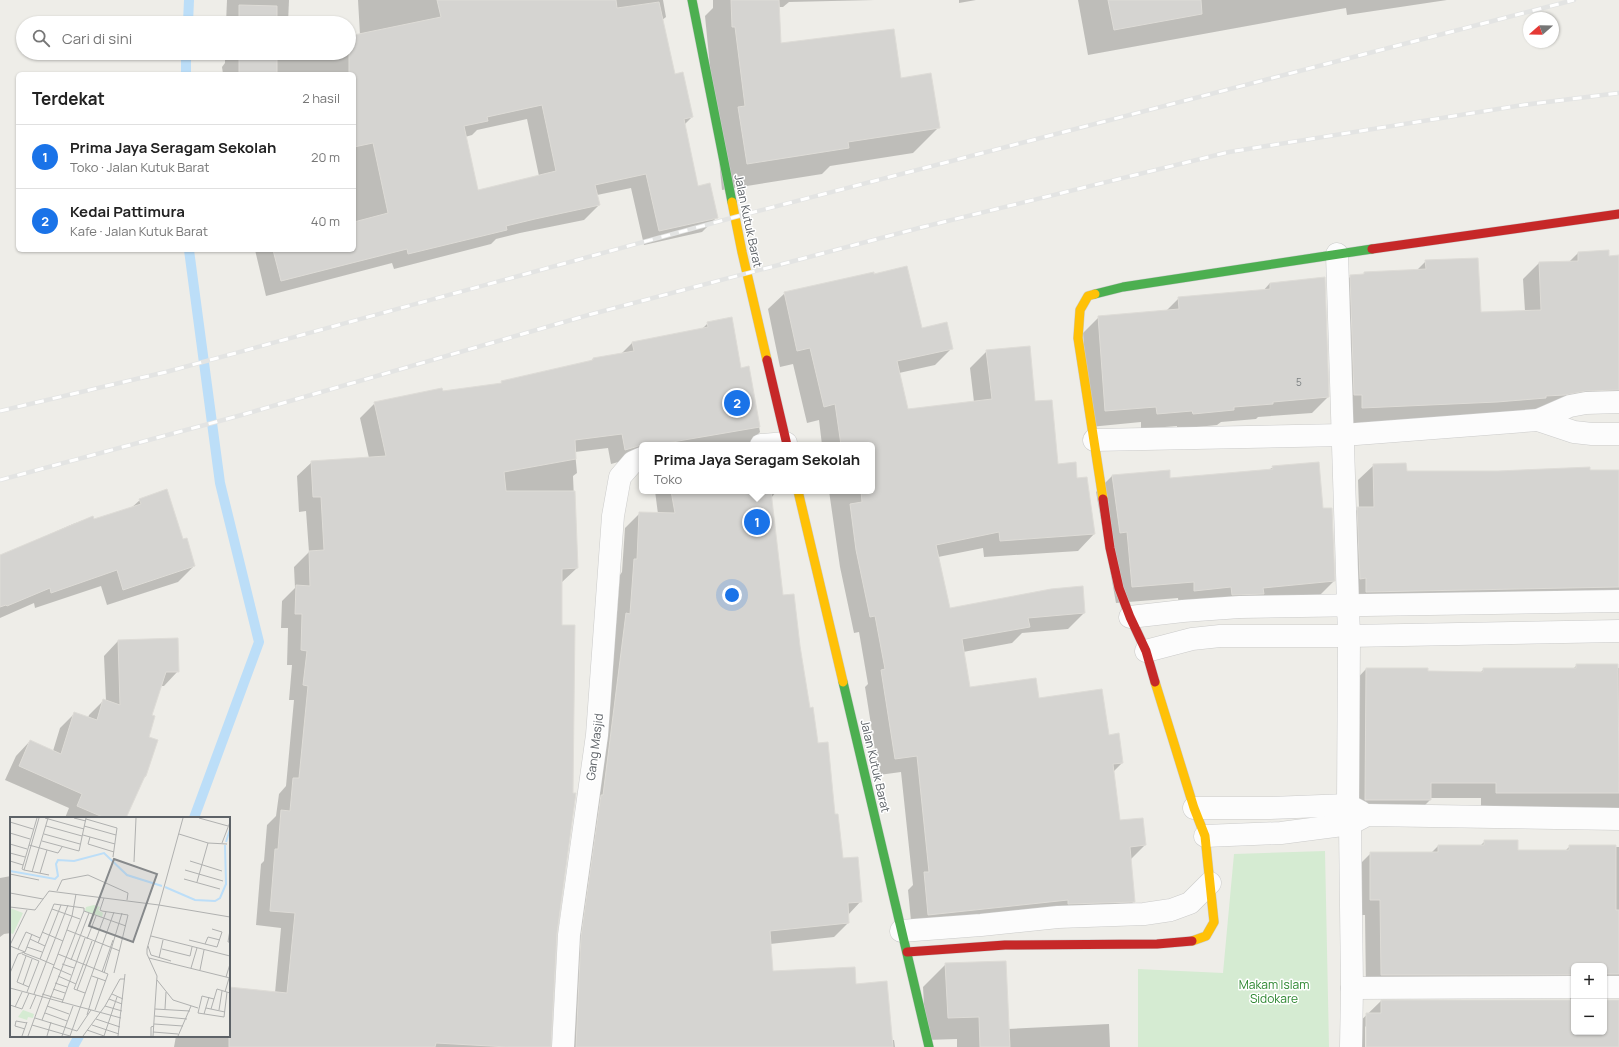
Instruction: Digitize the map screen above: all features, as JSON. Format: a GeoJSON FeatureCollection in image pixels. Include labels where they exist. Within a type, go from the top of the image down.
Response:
{"type":"FeatureCollection","features":[{"type":"Feature","properties":{"kind":"street","name":"Jalan Kutuk Barat"},"geometry":{"type":"LineString","coordinates":[[692,0],[742,252],[787,442]]}},
{"type":"Feature","properties":{"kind":"street"},"geometry":{"type":"LineString","coordinates":[[907,952],[1005,945],[1157,944],[1195,941],[1206,936],[1214,922],[1205,836],[1194,808],[1146,651],[1130,617],[1119,588],[1110,548],[1078,338],[1080,310],[1088,296],[1123,287],[1337,254],[1619,214]]}},
{"type":"Feature","properties":{"kind":"street"},"geometry":{"type":"LineString","coordinates":[[1337,254],[1355,815],[1351,1047]]}},
{"type":"Feature","properties":{"kind":"street"},"geometry":{"type":"LineString","coordinates":[[1094,440],[1343,435],[1538,420],[1570,406],[1586,403],[1619,402]]}},
{"type":"Feature","properties":{"kind":"street"},"geometry":{"type":"LineString","coordinates":[[1538,420],[1574,432],[1619,434]]}},
{"type":"Feature","properties":{"kind":"street","name":"Gang Masjid"},"geometry":{"type":"LineString","coordinates":[[563,1047],[569,935],[597,735],[613,516],[620,477],[633,462],[639,459]]}},
{"type":"Feature","properties":{"kind":"street","name":"Jalan Kutuk Barat"},"geometry":{"type":"LineString","coordinates":[[799,494],[929,1047]]}},
{"type":"Feature","properties":{"kind":"street"},"geometry":{"type":"LineString","coordinates":[[1130,617],[1240,607],[1614,601],[1613,631],[1349,636],[1220,636],[1192,639],[1146,651]]}},
{"type":"Feature","properties":{"kind":"street"},"geometry":{"type":"LineString","coordinates":[[1194,808],[1269,808],[1355,815],[1619,819]]}},
{"type":"Feature","properties":{"kind":"street"},"geometry":{"type":"LineString","coordinates":[[1205,836],[1282,833],[1355,815]]}},
{"type":"Feature","properties":{"kind":"street"},"geometry":{"type":"LineString","coordinates":[[901,931],[1058,917],[1144,914],[1171,910],[1190,903],[1210,883]]}},
{"type":"Feature","properties":{"kind":"street"},"geometry":{"type":"LineString","coordinates":[[1607,987],[1619,986]]}},
{"type":"Feature","properties":{"kind":"street"},"geometry":{"type":"LineString","coordinates":[[1352,988],[1571,987]]}},
{"type":"Feature","properties":{"kind":"green space","name":"Makam Islam Sidokare"},"geometry":{"type":"Polygon","coordinates":[[[1325,851],[1329,1047],[1138,1047],[1138,969],[1223,973],[1234,854],[1325,851]]]}},
{"type":"Feature","properties":{"kind":"building"},"geometry":{"type":"Polygon","coordinates":[[[437,0],[616,0],[617,8],[659,2],[675,74],[683,72],[693,117],[684,119],[698,186],[710,183],[718,218],[659,231],[646,174],[595,185],[600,205],[506,226],[507,230],[408,254],[407,249],[281,281],[274,252],[356,252],[356,221],[388,213],[373,143],[356,147],[356,72],[349,72],[349,60],[356,60],[356,35],[441,17],[437,0]],[[542,105],[487,117],[488,121],[464,126],[478,190],[556,171],[542,105]]]}},
{"type":"Feature","properties":{"kind":"building"},"geometry":{"type":"Polygon","coordinates":[[[731,0],[779,0],[781,43],[894,29],[901,78],[931,73],[940,128],[848,142],[849,148],[747,164],[738,107],[745,106],[735,27],[732,27],[731,0]]]}},
{"type":"Feature","properties":{"kind":"building"},"geometry":{"type":"Polygon","coordinates":[[[1108,0],[1201,0],[1202,14],[1114,30],[1108,0]]]}},
{"type":"Feature","properties":{"kind":"building"},"geometry":{"type":"Polygon","coordinates":[[[239,5],[277,6],[277,16],[239,16],[239,5]]]}},
{"type":"Feature","properties":{"kind":"building"},"geometry":{"type":"Polygon","coordinates":[[[239,60],[277,60],[277,72],[239,72],[239,60]]]}},
{"type":"Feature","properties":{"kind":"building"},"geometry":{"type":"Polygon","coordinates":[[[1609,250],[1609,256],[1619,255],[1619,390],[1586,391],[1565,395],[1546,396],[1546,398],[1497,402],[1362,408],[1362,395],[1354,395],[1350,275],[1364,274],[1364,272],[1426,269],[1425,260],[1478,258],[1481,312],[1541,310],[1539,262],[1578,261],[1578,252],[1609,250]]]}},
{"type":"Feature","properties":{"kind":"building"},"geometry":{"type":"Polygon","coordinates":[[[907,266],[922,328],[947,322],[953,349],[897,361],[908,409],[992,399],[986,350],[1030,346],[1035,401],[1052,400],[1058,464],[1076,462],[1077,478],[1087,477],[1095,534],[1000,541],[999,532],[936,545],[950,608],[1051,589],[1083,586],[1085,613],[1028,618],[1030,627],[962,639],[970,687],[1036,678],[1039,698],[1102,689],[1109,735],[1119,733],[1123,763],[1113,764],[1120,820],[1143,818],[1146,845],[1130,847],[1135,902],[1068,904],[1068,900],[928,915],[924,872],[929,872],[917,756],[895,759],[881,670],[885,669],[875,616],[870,617],[856,550],[850,504],[862,502],[861,494],[875,494],[875,442],[841,442],[835,404],[824,407],[810,348],[797,351],[784,292],[874,272],[874,274],[907,266]]]}},
{"type":"Feature","properties":{"kind":"building"},"geometry":{"type":"Polygon","coordinates":[[[1325,277],[1329,397],[1273,402],[1273,404],[1234,407],[1234,410],[1193,414],[1192,411],[1157,414],[1156,407],[1105,411],[1098,316],[1179,309],[1178,297],[1270,289],[1270,283],[1325,277]]]}},
{"type":"Feature","properties":{"kind":"building"},"geometry":{"type":"Polygon","coordinates":[[[732,317],[741,368],[749,366],[760,427],[672,442],[639,442],[639,446],[625,450],[622,434],[575,440],[576,459],[504,472],[506,491],[575,491],[578,568],[562,569],[562,625],[575,625],[573,793],[576,793],[557,933],[551,1047],[508,1047],[436,1043],[435,1047],[229,1047],[230,987],[287,993],[295,913],[270,911],[275,849],[278,849],[281,810],[290,811],[293,778],[299,778],[308,686],[303,685],[307,651],[301,650],[302,614],[295,614],[296,585],[310,586],[309,551],[324,550],[321,497],[313,497],[311,461],[386,456],[374,402],[442,388],[443,391],[502,383],[501,381],[593,360],[593,358],[634,351],[632,342],[708,327],[707,322],[732,317]]]}},
{"type":"Feature","properties":{"kind":"building"},"geometry":{"type":"Polygon","coordinates":[[[1319,462],[1323,508],[1332,508],[1335,581],[1263,588],[1264,594],[1232,595],[1231,587],[1194,591],[1194,582],[1132,587],[1127,532],[1120,533],[1112,475],[1170,470],[1170,478],[1273,469],[1272,466],[1319,462]]]}},
{"type":"Feature","properties":{"kind":"building"},"geometry":{"type":"Polygon","coordinates":[[[1406,463],[1407,471],[1498,471],[1590,467],[1590,470],[1619,470],[1619,587],[1366,592],[1366,578],[1360,579],[1357,507],[1374,507],[1373,464],[1406,463]]]}},
{"type":"Feature","properties":{"kind":"building"},"geometry":{"type":"Polygon","coordinates":[[[167,489],[183,539],[187,538],[195,566],[123,590],[117,570],[51,593],[50,588],[7,606],[0,607],[0,555],[93,516],[94,519],[141,504],[139,499],[167,489]]]}},
{"type":"Feature","properties":{"kind":"building"},"geometry":{"type":"Polygon","coordinates":[[[672,494],[771,494],[783,595],[794,594],[800,646],[810,708],[813,707],[818,743],[828,742],[835,814],[838,814],[843,858],[858,857],[862,902],[848,903],[849,923],[770,931],[773,971],[855,967],[856,984],[887,981],[893,1047],[576,1047],[581,936],[601,795],[603,795],[626,613],[630,614],[634,559],[637,559],[639,512],[675,513],[672,494]]]}},
{"type":"Feature","properties":{"kind":"building"},"geometry":{"type":"Polygon","coordinates":[[[178,638],[179,672],[166,672],[152,715],[155,716],[149,737],[158,740],[146,776],[126,817],[103,817],[77,806],[82,794],[19,766],[30,740],[61,754],[74,712],[97,720],[103,699],[120,705],[118,640],[178,638]]]}},
{"type":"Feature","properties":{"kind":"building"},"geometry":{"type":"Polygon","coordinates":[[[1576,664],[1618,664],[1619,793],[1496,793],[1496,783],[1431,783],[1431,800],[1365,800],[1366,668],[1428,668],[1428,671],[1483,672],[1483,668],[1576,668],[1576,664]]]}},
{"type":"Feature","properties":{"kind":"building"},"geometry":{"type":"Polygon","coordinates":[[[1484,840],[1518,840],[1518,850],[1569,850],[1569,845],[1616,845],[1616,910],[1619,910],[1619,974],[1607,974],[1607,963],[1571,963],[1571,975],[1381,975],[1380,900],[1370,900],[1370,852],[1438,852],[1438,845],[1484,845],[1484,840]]]}},
{"type":"Feature","properties":{"kind":"building"},"geometry":{"type":"Polygon","coordinates":[[[1006,961],[1010,1047],[980,1047],[979,1017],[948,1018],[945,963],[1006,961]]]}},
{"type":"Feature","properties":{"kind":"building"},"geometry":{"type":"Polygon","coordinates":[[[1381,1000],[1571,1000],[1571,1035],[1607,1035],[1607,1000],[1619,1000],[1619,1047],[1366,1047],[1366,1013],[1381,1013],[1381,1000]]]}},
{"type":"Feature","properties":{"kind":"waterway"},"geometry":{"type":"LineString","coordinates":[[188,16],[189,0]]}},
{"type":"Feature","properties":{"kind":"waterway"},"geometry":{"type":"LineString","coordinates":[[186,60],[186,72]]}},
{"type":"Feature","properties":{"kind":"waterway"},"geometry":{"type":"LineString","coordinates":[[189,252],[220,483],[259,642],[194,817]]}},
{"type":"Feature","properties":{"kind":"waterway"},"geometry":{"type":"LineString","coordinates":[[73,1047],[78,1037]]}},
{"type":"Feature","properties":{"kind":"railway"},"geometry":{"type":"LineString","coordinates":[[0,411],[166,372],[735,217],[1574,0]]}},
{"type":"Feature","properties":{"kind":"railway"},"geometry":{"type":"LineString","coordinates":[[0,480],[238,416],[592,314],[923,227],[1229,152],[1523,105],[1619,93]]}},
{"type":"Feature","properties":{"kind":"traffic: fast"},"geometry":{"type":"LineString","coordinates":[[692,0],[732,202]]}},
{"type":"Feature","properties":{"kind":"traffic: fast"},"geometry":{"type":"LineString","coordinates":[[1095,294],[1123,287],[1372,249]]}},
{"type":"Feature","properties":{"kind":"traffic: fast"},"geometry":{"type":"LineString","coordinates":[[843,682],[929,1047]]}},
{"type":"Feature","properties":{"kind":"traffic: slow"},"geometry":{"type":"LineString","coordinates":[[732,202],[767,360]]}},
{"type":"Feature","properties":{"kind":"traffic: slow"},"geometry":{"type":"LineString","coordinates":[[1095,294],[1088,296],[1080,310],[1078,338],[1103,499]]}},
{"type":"Feature","properties":{"kind":"traffic: slow"},"geometry":{"type":"LineString","coordinates":[[799,494],[843,682]]}},
{"type":"Feature","properties":{"kind":"traffic: slow"},"geometry":{"type":"LineString","coordinates":[[1155,682],[1194,808],[1205,836],[1214,922],[1206,936],[1192,941]]}},
{"type":"Feature","properties":{"kind":"traffic: jam"},"geometry":{"type":"LineString","coordinates":[[1372,249],[1619,214]]}},
{"type":"Feature","properties":{"kind":"traffic: jam"},"geometry":{"type":"LineString","coordinates":[[767,360],[786,442]]}},
{"type":"Feature","properties":{"kind":"traffic: jam"},"geometry":{"type":"LineString","coordinates":[[1103,499],[1110,548],[1119,588],[1130,617],[1146,651],[1155,682]]}},
{"type":"Feature","properties":{"kind":"traffic: jam"},"geometry":{"type":"LineString","coordinates":[[907,952],[1005,945],[1157,944],[1192,941]]}},
{"type":"Feature","properties":{"kind":"place","name":"Kedai Pattimura"},"geometry":{"type":"Point","coordinates":[737,403]}},
{"type":"Feature","properties":{"kind":"place","name":"Prima Jaya Seragam Sekolah"},"geometry":{"type":"Point","coordinates":[757,522]}}]}
